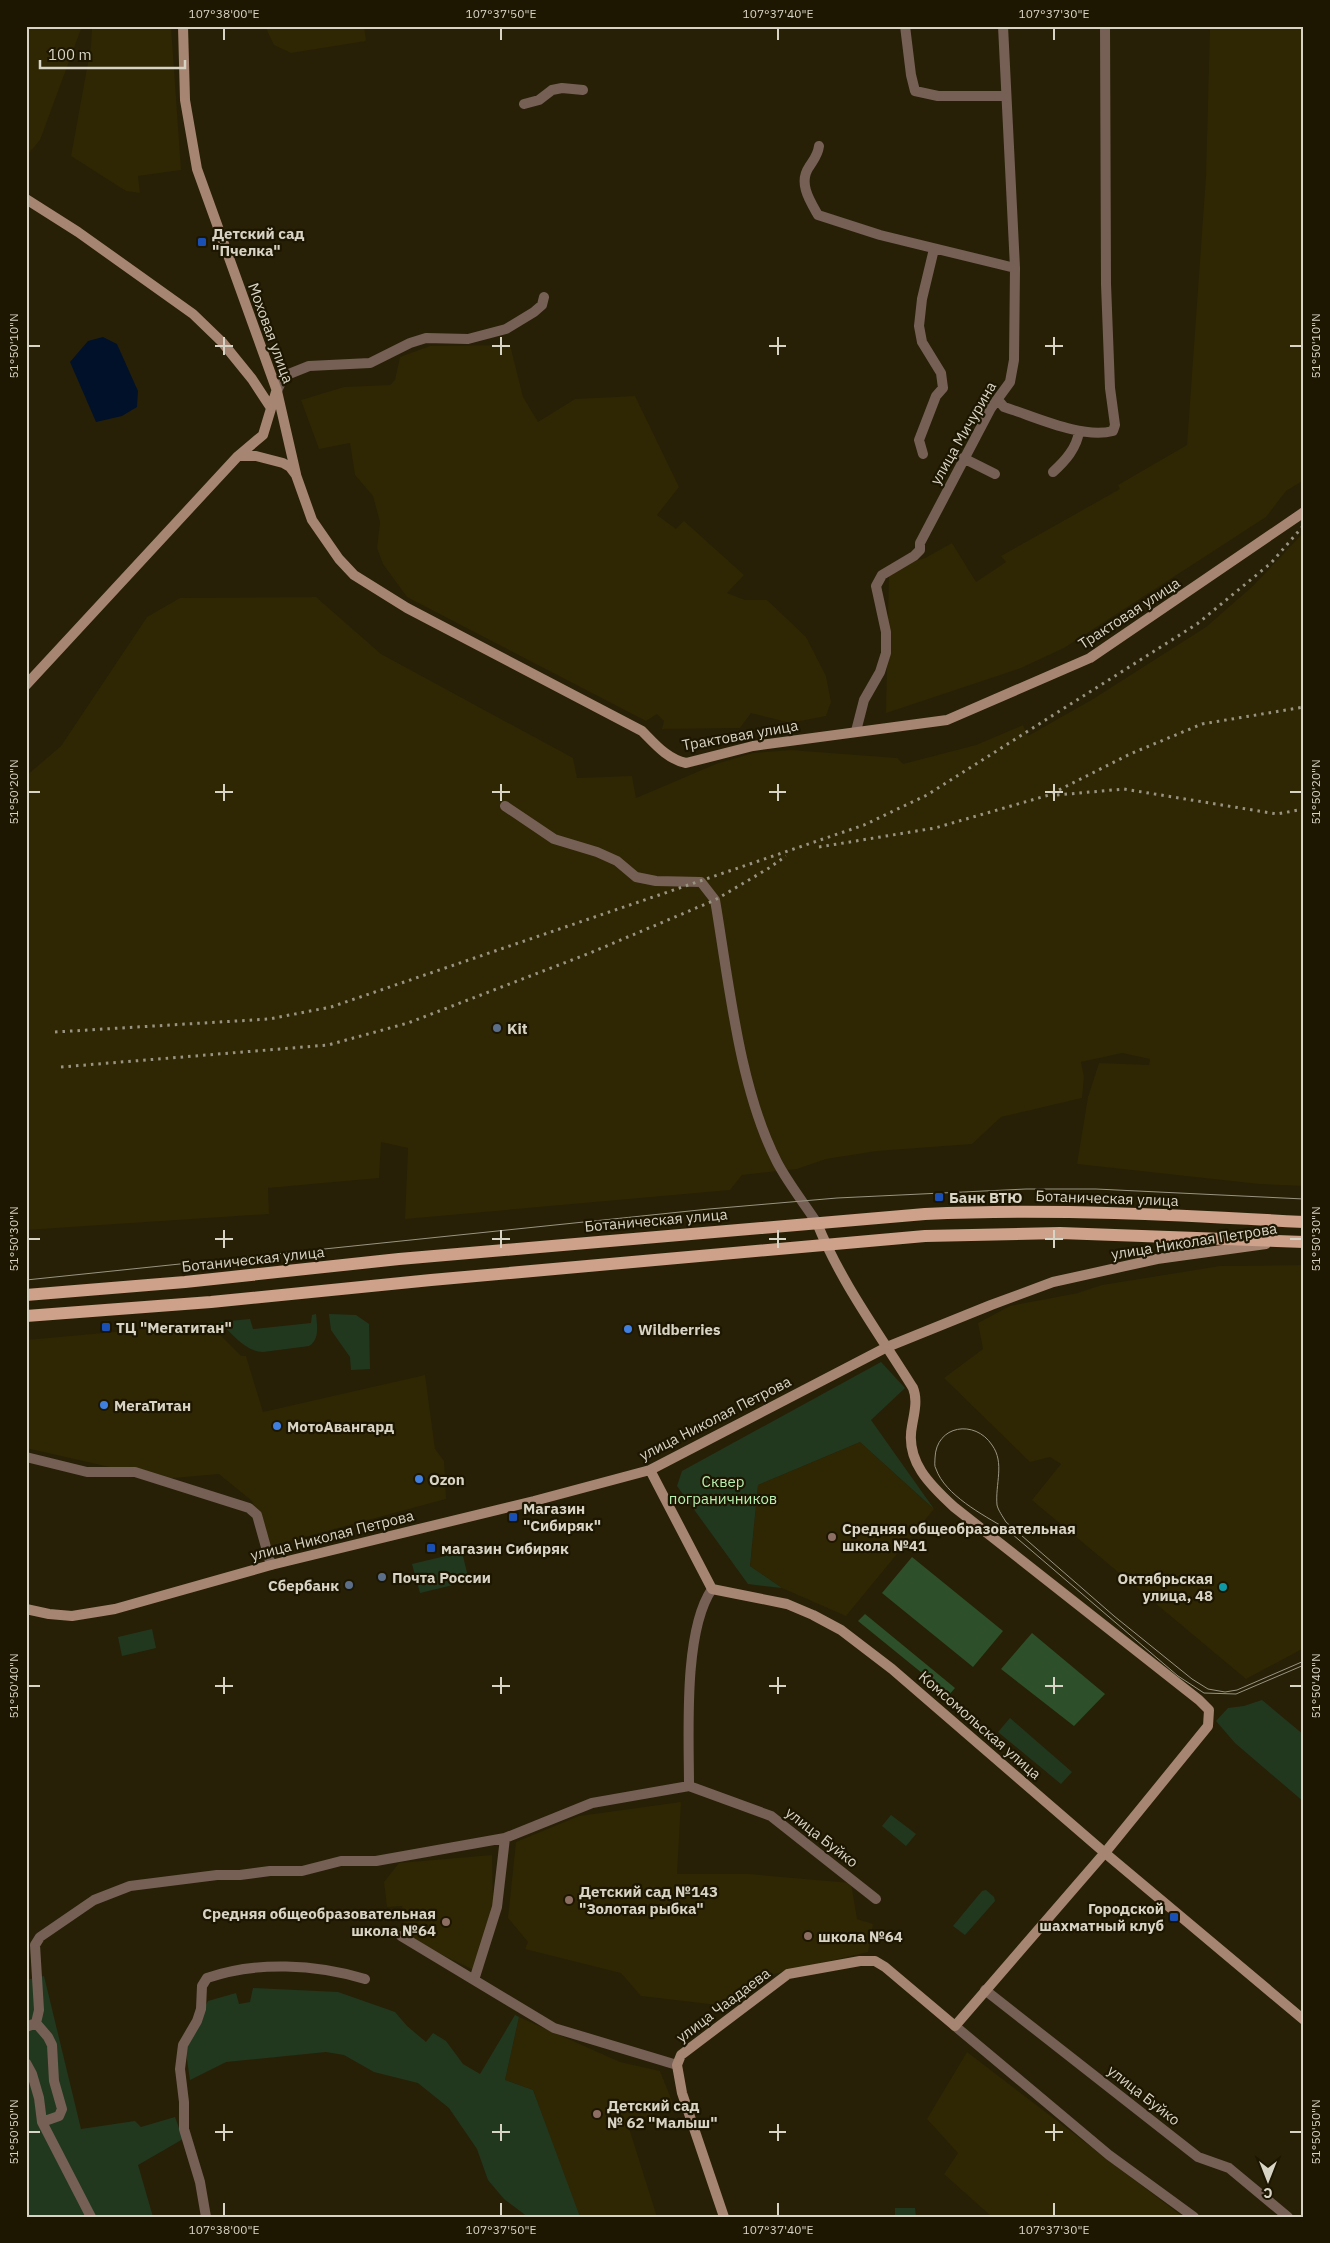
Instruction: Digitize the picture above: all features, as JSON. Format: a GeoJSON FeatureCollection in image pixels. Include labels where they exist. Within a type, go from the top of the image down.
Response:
{"type":"FeatureCollection","features":[{"type":"Feature","properties":{"kind":"main road","name":"Ботаническая улица"},"geometry":{"type":"LineString","coordinates":[[26,1294],[185,1282],[399,1259],[817,1223],[988,1211],[1052,1211],[1304,1222]]}},
{"type":"Feature","properties":{"kind":"main road"},"geometry":{"type":"LineString","coordinates":[[1250,1240],[1251,1220]]}},
{"type":"Feature","properties":{"kind":"main road"},"geometry":{"type":"LineString","coordinates":[[26,1316],[211,1302],[825,1243],[992,1233],[1060,1233],[1304,1242]]}},
{"type":"Feature","properties":{"kind":"street","name":"Моховая улица"},"geometry":{"type":"LineString","coordinates":[[184,26],[185,100],[197,169],[277,391],[296,475]]}},
{"type":"Feature","properties":{"kind":"street"},"geometry":{"type":"LineString","coordinates":[[905,26],[911,75],[915,91],[938,96],[1006,96]]}},
{"type":"Feature","properties":{"kind":"street","name":"улица Мичурина"},"geometry":{"type":"LineString","coordinates":[[856,732],[864,700],[880,672],[886,653],[886,632],[876,586],[882,575],[914,556],[920,550],[920,543],[964,458],[991,408],[1010,382],[1014,360],[1015,268],[1003,26]]}},
{"type":"Feature","properties":{"kind":"street"},"geometry":{"type":"LineString","coordinates":[[998,400],[1004,407],[1079,431],[1108,432],[1113,431],[1115,425],[1110,388],[1106,284],[1105,26]]}},
{"type":"Feature","properties":{"kind":"street"},"geometry":{"type":"LineString","coordinates":[[524,104],[540,100],[552,90],[562,88],[583,90]]}},
{"type":"Feature","properties":{"kind":"street"},"geometry":{"type":"LineString","coordinates":[[819,146],[818,154],[805,173],[805,186],[809,200],[818,215],[880,235],[1015,268]]}},
{"type":"Feature","properties":{"kind":"street"},"geometry":{"type":"LineString","coordinates":[[26,199],[78,232],[193,314],[222,342],[252,379],[271,408]]}},
{"type":"Feature","properties":{"kind":"street"},"geometry":{"type":"LineString","coordinates":[[923,454],[919,440],[936,396],[943,388],[941,373],[922,342],[919,326],[922,300],[934,249]]}},
{"type":"Feature","properties":{"kind":"street"},"geometry":{"type":"LineString","coordinates":[[26,685],[238,456],[263,435],[277,391],[284,376],[309,366],[370,363],[410,343],[426,338],[468,339],[506,329],[534,312],[542,305],[544,297]]}},
{"type":"Feature","properties":{"kind":"street"},"geometry":{"type":"LineString","coordinates":[[1053,472],[1065,461],[1078,441],[1079,431]]}},
{"type":"Feature","properties":{"kind":"street"},"geometry":{"type":"LineString","coordinates":[[238,456],[256,456],[283,463],[296,475]]}},
{"type":"Feature","properties":{"kind":"street"},"geometry":{"type":"LineString","coordinates":[[964,458],[995,474]]}},
{"type":"Feature","properties":{"kind":"street","name":"Трактовая улица"},"geometry":{"type":"LineString","coordinates":[[296,475],[312,520],[334,553],[354,575],[407,608],[642,731],[666,754],[677,761],[686,762],[753,746],[947,720],[1090,658],[1304,512]]}},
{"type":"Feature","properties":{"kind":"street"},"geometry":{"type":"LineString","coordinates":[[505,806],[554,839],[597,852],[617,861],[636,876],[656,881],[701,882],[715,900],[743,1063],[760,1119],[777,1163],[817,1223],[825,1243],[916,1393],[910,1435],[912,1451],[918,1468],[933,1488],[954,1507],[1209,1710],[1208,1726],[1105,1853],[955,2026],[1109,2155],[1194,2217]]}},
{"type":"Feature","properties":{"kind":"street","name":"улица Николая Петрова"},"geometry":{"type":"LineString","coordinates":[[26,1609],[61,1616],[86,1614],[115,1608],[272,1565],[534,1501],[650,1470],[887,1348],[990,1305],[1053,1282],[1157,1259],[1289,1241]]}},
{"type":"Feature","properties":{"kind":"street"},"geometry":{"type":"LineString","coordinates":[[26,1457],[87,1472],[135,1472],[249,1508],[256,1515],[272,1565]]}},
{"type":"Feature","properties":{"kind":"street"},"geometry":{"type":"LineString","coordinates":[[42,2122],[59,2116],[62,2109],[55,2088],[52,2045],[48,2037],[31,2025],[39,2010],[36,1940],[94,1900],[130,1886],[217,1875],[240,1875],[270,1871],[302,1871],[341,1862],[376,1861],[505,1838],[592,1803],[689,1786],[690,1672],[700,1613],[705,1599],[712,1589],[650,1470]]}},
{"type":"Feature","properties":{"kind":"street","name":"Комсомольская улица"},"geometry":{"type":"LineString","coordinates":[[712,1589],[787,1604],[841,1630],[892,1669],[1105,1853],[1304,2020]]}},
{"type":"Feature","properties":{"kind":"street","name":"улица Буйко"},"geometry":{"type":"LineString","coordinates":[[689,1786],[771,1816],[876,1899]]}},
{"type":"Feature","properties":{"kind":"street"},"geometry":{"type":"LineString","coordinates":[[474,1980],[497,1907],[505,1838]]}},
{"type":"Feature","properties":{"kind":"street","name":"улица Чаадаева"},"geometry":{"type":"LineString","coordinates":[[401,1936],[554,2028],[677,2065],[681,2055],[690,2047],[788,1974],[860,1962],[874,1962],[885,1967],[955,2026]]}},
{"type":"Feature","properties":{"kind":"street"},"geometry":{"type":"LineString","coordinates":[[206,2217],[200,2182],[184,2128],[184,2102],[180,2069],[183,2045],[197,2021],[201,2009],[202,1986],[207,1978],[250,1968],[280,1967],[343,1972],[366,1978]]}},
{"type":"Feature","properties":{"kind":"street","name":"улица Буйко"},"geometry":{"type":"LineString","coordinates":[[985,1990],[1198,2156],[1229,2168],[1288,2217]]}},
{"type":"Feature","properties":{"kind":"street"},"geometry":{"type":"LineString","coordinates":[[26,2063],[32,2074],[39,2098],[42,2122],[91,2217]]}},
{"type":"Feature","properties":{"kind":"street"},"geometry":{"type":"LineString","coordinates":[[677,2065],[682,2093],[724,2217]]}},
{"type":"Feature","properties":{"kind":"shaded area"},"geometry":{"type":"Polygon","coordinates":[[[26,26],[82,26],[40,140],[29,153],[26,153],[26,26]]]}},
{"type":"Feature","properties":{"kind":"shaded area"},"geometry":{"type":"Polygon","coordinates":[[[92,26],[171,26],[181,170],[138,176],[140,193],[126,191],[71,156],[91,46],[92,26]]]}},
{"type":"Feature","properties":{"kind":"shaded area"},"geometry":{"type":"Polygon","coordinates":[[[265,26],[364,26],[366,41],[291,53],[274,45],[265,26]]]}},
{"type":"Feature","properties":{"kind":"shaded area"},"geometry":{"type":"Polygon","coordinates":[[[1210,26],[1304,26],[1304,480],[1286,491],[1266,517],[1064,648],[1021,668],[886,713],[889,573],[899,571],[899,566],[925,558],[952,543],[976,582],[1006,562],[1001,556],[1120,489],[1118,485],[1187,445],[1206,176],[1210,26]]]}},
{"type":"Feature","properties":{"kind":"shaded area"},"geometry":{"type":"Polygon","coordinates":[[[510,345],[523,397],[538,422],[575,399],[635,396],[679,487],[657,515],[676,529],[684,521],[744,575],[727,593],[745,600],[767,600],[806,637],[826,676],[831,702],[826,716],[790,723],[751,713],[740,728],[662,729],[664,721],[657,714],[646,721],[407,597],[383,564],[377,548],[380,522],[373,496],[355,475],[350,443],[319,449],[301,400],[344,387],[390,385],[395,380],[400,357],[430,346],[510,345]]]}},
{"type":"Feature","properties":{"kind":"shaded area"},"geometry":{"type":"Polygon","coordinates":[[[1304,532],[1304,1186],[1259,1184],[1077,1164],[1088,1097],[1099,1063],[1149,1065],[1150,1059],[1122,1053],[1081,1062],[1084,1077],[1082,1098],[1001,1117],[972,1144],[877,1151],[826,1159],[797,1169],[742,1175],[730,1190],[405,1219],[408,1148],[381,1142],[379,1178],[268,1188],[269,1214],[26,1230],[26,776],[61,746],[147,617],[180,598],[316,597],[381,654],[573,758],[577,778],[632,776],[636,798],[716,764],[753,753],[791,750],[897,758],[903,764],[976,745],[1023,725],[1028,736],[1093,699],[1206,627],[1254,585],[1304,532]]]}},
{"type":"Feature","properties":{"kind":"shaded area"},"geometry":{"type":"Polygon","coordinates":[[[1304,1265],[1304,1648],[1246,1679],[1032,1500],[1061,1464],[1050,1457],[1030,1462],[944,1378],[983,1349],[978,1323],[1010,1306],[1078,1293],[1102,1285],[1220,1266],[1304,1265]]]}},
{"type":"Feature","properties":{"kind":"shaded area"},"geometry":{"type":"Polygon","coordinates":[[[213,1323],[213,1332],[217,1332],[241,1356],[246,1356],[263,1412],[425,1375],[435,1449],[444,1461],[446,1499],[271,1546],[252,1501],[219,1474],[162,1479],[26,1448],[26,1340],[213,1323]]]}},
{"type":"Feature","properties":{"kind":"shaded area","name":"Средняя общеобразовательная школа №41"},"geometry":{"type":"Polygon","coordinates":[[[860,1442],[934,1509],[846,1616],[782,1588],[750,1566],[758,1485],[860,1442]]]}},
{"type":"Feature","properties":{"kind":"shaded area"},"geometry":{"type":"Polygon","coordinates":[[[681,1802],[677,1874],[749,1874],[851,1883],[857,1919],[873,1924],[868,1952],[748,1980],[746,1988],[726,2006],[641,1996],[621,1973],[525,1949],[528,1942],[508,1918],[516,1842],[579,1816],[681,1802]]]}},
{"type":"Feature","properties":{"kind":"shaded area","name":"Средняя общеобразовательная школа №64"},"geometry":{"type":"Polygon","coordinates":[[[492,1855],[493,1907],[474,1970],[405,1937],[402,1906],[387,1907],[384,1882],[399,1863],[492,1855]]]}},
{"type":"Feature","properties":{"kind":"shaded area","name":"Детский сад № 62 \"Малыш\""},"geometry":{"type":"Polygon","coordinates":[[[519,2017],[620,2062],[660,2071],[674,2106],[631,2122],[629,2128],[657,2217],[578,2216],[533,2090],[505,2080],[519,2017]]]}},
{"type":"Feature","properties":{"kind":"shaded area"},"geometry":{"type":"Polygon","coordinates":[[[967,2052],[1183,2217],[992,2217],[944,2174],[958,2153],[927,2119],[967,2052]]]}},
{"type":"Feature","properties":{"kind":"green space"},"geometry":{"type":"Polygon","coordinates":[[[316,1314],[316,1336],[309,1346],[263,1352],[251,1349],[245,1345],[220,1322],[250,1319],[253,1329],[311,1323],[312,1315],[316,1314]]]}},
{"type":"Feature","properties":{"kind":"green space"},"geometry":{"type":"Polygon","coordinates":[[[329,1314],[356,1315],[369,1324],[370,1369],[351,1370],[350,1357],[331,1330],[329,1314]]]}},
{"type":"Feature","properties":{"kind":"green space","name":"Сквер пограничников"},"geometry":{"type":"Polygon","coordinates":[[[881,1362],[905,1388],[871,1420],[934,1509],[860,1442],[758,1485],[750,1566],[782,1588],[748,1584],[677,1486],[682,1471],[881,1362]]]}},
{"type":"Feature","properties":{"kind":"green space"},"geometry":{"type":"Polygon","coordinates":[[[462,1552],[469,1581],[420,1593],[412,1564],[462,1552]]]}},
{"type":"Feature","properties":{"kind":"green space"},"geometry":{"type":"Polygon","coordinates":[[[912,1557],[1003,1631],[973,1667],[882,1593],[912,1557]]]}},
{"type":"Feature","properties":{"kind":"green space"},"geometry":{"type":"Polygon","coordinates":[[[865,1614],[955,1688],[949,1695],[858,1621],[865,1614]]]}},
{"type":"Feature","properties":{"kind":"green space"},"geometry":{"type":"Polygon","coordinates":[[[152,1629],[156,1648],[122,1656],[118,1637],[152,1629]]]}},
{"type":"Feature","properties":{"kind":"green space"},"geometry":{"type":"Polygon","coordinates":[[[1032,1633],[1105,1694],[1074,1726],[1001,1669],[1032,1633]]]}},
{"type":"Feature","properties":{"kind":"green space"},"geometry":{"type":"Polygon","coordinates":[[[1262,1700],[1304,1735],[1304,1802],[1235,1743],[1216,1721],[1228,1708],[1244,1706],[1262,1700]]]}},
{"type":"Feature","properties":{"kind":"green space"},"geometry":{"type":"Polygon","coordinates":[[[1010,1718],[1072,1772],[1061,1784],[998,1732],[1010,1718]]]}},
{"type":"Feature","properties":{"kind":"green space"},"geometry":{"type":"Polygon","coordinates":[[[891,1815],[916,1834],[906,1846],[882,1826],[891,1815]]]}},
{"type":"Feature","properties":{"kind":"green space"},"geometry":{"type":"Polygon","coordinates":[[[986,1890],[994,1897],[995,1901],[965,1935],[953,1926],[982,1891],[986,1890]]]}},
{"type":"Feature","properties":{"kind":"green space"},"geometry":{"type":"Polygon","coordinates":[[[44,1976],[81,2129],[135,2121],[141,2127],[175,2117],[183,2139],[138,2165],[153,2217],[26,2215],[26,1980],[44,1976]]]}},
{"type":"Feature","properties":{"kind":"green space"},"geometry":{"type":"Polygon","coordinates":[[[253,1988],[338,1992],[395,2012],[407,2026],[426,2042],[433,2033],[446,2041],[463,2064],[480,2074],[515,2015],[519,2017],[505,2080],[533,2090],[580,2217],[528,2217],[504,2199],[488,2180],[477,2149],[449,2108],[418,2083],[374,2072],[344,2055],[326,2052],[226,2062],[190,2080],[185,2046],[208,2001],[236,1993],[239,2004],[250,2002],[253,1988]]]}},
{"type":"Feature","properties":{"kind":"green space"},"geometry":{"type":"Polygon","coordinates":[[[895,2208],[915,2208],[916,2217],[895,2217],[895,2208]]]}},
{"type":"Feature","properties":{"kind":"water"},"geometry":{"type":"Polygon","coordinates":[[[103,337],[117,344],[138,391],[137,407],[122,416],[96,422],[70,362],[88,341],[103,337]]]}},
{"type":"Feature","properties":{"kind":"tram line"},"geometry":{"type":"LineString","coordinates":[[26,1280],[709,1209],[837,1198],[1026,1189],[1096,1189],[1304,1199]]}},
{"type":"Feature","properties":{"kind":"tram line"},"geometry":{"type":"LineString","coordinates":[[1304,1661],[1237,1690],[1225,1692],[1208,1689],[1192,1679],[1114,1616],[1006,1522],[997,1505],[998,1459],[992,1445],[985,1437],[976,1431],[958,1429],[942,1438],[937,1447],[935,1467],[947,1487],[956,1496],[1005,1528],[1178,1676],[1204,1693],[1236,1694],[1304,1665]]}},
{"type":"Feature","properties":{"kind":"railway"},"geometry":{"type":"LineString","coordinates":[[55,1032],[269,1019],[331,1007],[864,825],[927,795],[1197,624],[1271,563],[1304,525]]}},
{"type":"Feature","properties":{"kind":"railway"},"geometry":{"type":"LineString","coordinates":[[819,847],[935,828],[1049,795],[1130,754],[1202,724],[1304,707]]}},
{"type":"Feature","properties":{"kind":"railway"},"geometry":{"type":"LineString","coordinates":[[1057,795],[1124,789],[1277,814],[1304,809]]}},
{"type":"Feature","properties":{"kind":"railway"},"geometry":{"type":"LineString","coordinates":[[61,1067],[328,1045],[408,1023],[590,953],[715,900],[786,856]]}},
{"type":"Feature","properties":{"kind":"place","name":"Детский сад \"Пчелка\""},"geometry":{"type":"Point","coordinates":[202,242]}},
{"type":"Feature","properties":{"kind":"place","name":"Kit"},"geometry":{"type":"Point","coordinates":[497,1028]}},
{"type":"Feature","properties":{"kind":"place","name":"Банк ВТЮ"},"geometry":{"type":"Point","coordinates":[939,1197]}},
{"type":"Feature","properties":{"kind":"place","name":"ТЦ \"Мегатитан\""},"geometry":{"type":"Point","coordinates":[106,1327]}},
{"type":"Feature","properties":{"kind":"place","name":"Wildberries"},"geometry":{"type":"Point","coordinates":[628,1329]}},
{"type":"Feature","properties":{"kind":"place","name":"МегаТитан"},"geometry":{"type":"Point","coordinates":[104,1405]}},
{"type":"Feature","properties":{"kind":"place","name":"МотоАвангард"},"geometry":{"type":"Point","coordinates":[277,1426]}},
{"type":"Feature","properties":{"kind":"place","name":"Ozon"},"geometry":{"type":"Point","coordinates":[419,1479]}},
{"type":"Feature","properties":{"kind":"place","name":"Магазин \"Сибиряк\""},"geometry":{"type":"Point","coordinates":[513,1517]}},
{"type":"Feature","properties":{"kind":"place","name":"Средняя общеобразовательная школа №41"},"geometry":{"type":"Point","coordinates":[832,1537]}},
{"type":"Feature","properties":{"kind":"place","name":"магазин Сибиряк"},"geometry":{"type":"Point","coordinates":[431,1548]}},
{"type":"Feature","properties":{"kind":"place","name":"Почта России"},"geometry":{"type":"Point","coordinates":[382,1577]}},
{"type":"Feature","properties":{"kind":"place","name":"Сбербанк"},"geometry":{"type":"Point","coordinates":[349,1585]}},
{"type":"Feature","properties":{"kind":"place","name":"Октябрьская улица, 48"},"geometry":{"type":"Point","coordinates":[1223,1587]}},
{"type":"Feature","properties":{"kind":"place","name":"Детский сад №143 \"Золотая рыбка\""},"geometry":{"type":"Point","coordinates":[569,1900]}},
{"type":"Feature","properties":{"kind":"place","name":"Городской шахматный клуб"},"geometry":{"type":"Point","coordinates":[1174,1917]}},
{"type":"Feature","properties":{"kind":"place","name":"Средняя общеобразовательная школа №64"},"geometry":{"type":"Point","coordinates":[446,1922]}},
{"type":"Feature","properties":{"kind":"place","name":"школа №64"},"geometry":{"type":"Point","coordinates":[808,1936]}},
{"type":"Feature","properties":{"kind":"place","name":"Детский сад № 62 \"Малыш\""},"geometry":{"type":"Point","coordinates":[597,2114]}}]}
